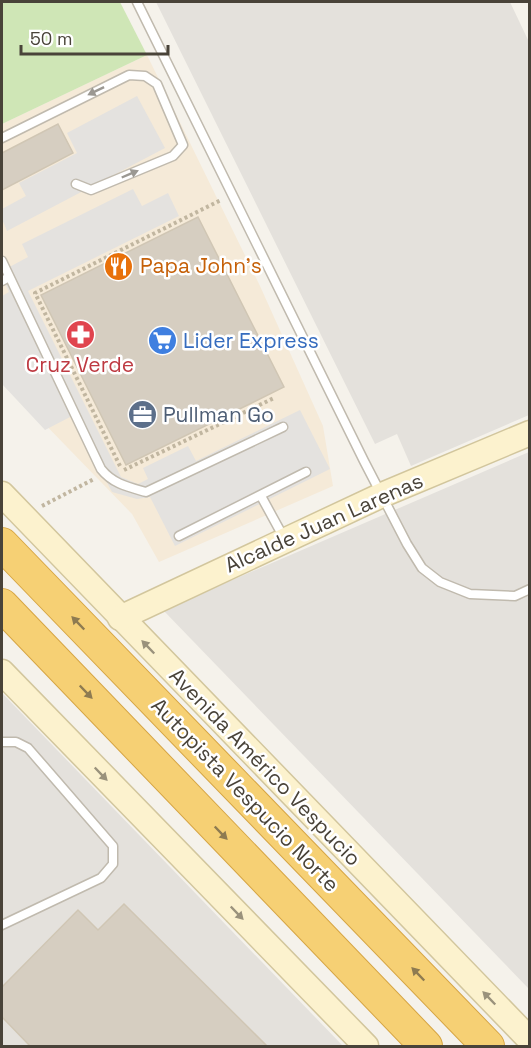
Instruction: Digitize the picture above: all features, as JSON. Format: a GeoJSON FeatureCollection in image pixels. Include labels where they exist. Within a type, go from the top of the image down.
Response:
{"type":"FeatureCollection","features":[{"type":"Feature","properties":{"kind":"highway","name":"Autopista Vespucio Norte"},"geometry":{"type":"LineString","coordinates":[[2,544],[488,1047]]}},
{"type":"Feature","properties":{"kind":"highway","name":"Autopista Vespucio Norte"},"geometry":{"type":"LineString","coordinates":[[2,604],[426,1047]]}},
{"type":"Feature","properties":{"kind":"main road","name":"Alcalde Juan Larenas"},"geometry":{"type":"LineString","coordinates":[[120,618],[382,495],[530,433]]}},
{"type":"Feature","properties":{"kind":"main road","name":"Avenida Américo Vespucio"},"geometry":{"type":"LineString","coordinates":[[2,494],[528,1036]]}},
{"type":"Feature","properties":{"kind":"main road"},"geometry":{"type":"LineString","coordinates":[[2,672],[366,1047]]}},
{"type":"Feature","properties":{"kind":"lane"},"geometry":{"type":"LineString","coordinates":[[137,2],[382,495],[422,568],[440,582],[470,594],[515,596],[530,589]]}},
{"type":"Feature","properties":{"kind":"lane"},"geometry":{"type":"LineString","coordinates":[[2,138],[129,75],[145,76],[158,84],[183,144],[173,156],[92,190],[76,184]]}},
{"type":"Feature","properties":{"kind":"lane"},"geometry":{"type":"LineString","coordinates":[[2,261],[5,279],[105,474],[117,483],[146,492],[283,427]]}},
{"type":"Feature","properties":{"kind":"lane"},"geometry":{"type":"LineString","coordinates":[[179,536],[306,472]]}},
{"type":"Feature","properties":{"kind":"lane"},"geometry":{"type":"LineString","coordinates":[[261,496],[286,540]]}},
{"type":"Feature","properties":{"kind":"lane"},"geometry":{"type":"LineString","coordinates":[[2,742],[16,742],[28,748],[113,846],[113,864],[101,878],[2,925]]}},
{"type":"Feature","properties":{"kind":"path"},"geometry":{"type":"LineString","coordinates":[[233,194],[35,293],[122,471],[274,398]]}},
{"type":"Feature","properties":{"kind":"path"},"geometry":{"type":"LineString","coordinates":[[23,516],[105,474]]}},
{"type":"Feature","properties":{"kind":"shaded area"},"geometry":{"type":"Polygon","coordinates":[[[156,2],[510,2],[529,42],[529,415],[411,466],[397,434],[375,444],[156,2]]]}},
{"type":"Feature","properties":{"kind":"shaded area"},"geometry":{"type":"Polygon","coordinates":[[[147,55],[260,286],[323,426],[333,486],[159,562],[132,514],[2,380],[2,124],[147,55]]]}},
{"type":"Feature","properties":{"kind":"shaded area"},"geometry":{"type":"Polygon","coordinates":[[[137,96],[165,148],[7,231],[2,219],[2,209],[26,196],[19,183],[77,153],[67,133],[137,96]]]}},
{"type":"Feature","properties":{"kind":"shaded area"},"geometry":{"type":"Polygon","coordinates":[[[133,189],[142,206],[168,193],[179,216],[28,291],[121,477],[138,484],[148,479],[143,468],[188,446],[196,461],[300,410],[330,469],[175,546],[150,497],[137,499],[112,492],[72,416],[45,430],[2,384],[2,296],[9,292],[2,271],[28,257],[22,244],[133,189]]]}},
{"type":"Feature","properties":{"kind":"shaded area"},"geometry":{"type":"Polygon","coordinates":[[[529,452],[529,989],[163,610],[529,452]]]}},
{"type":"Feature","properties":{"kind":"shaded area"},"geometry":{"type":"Polygon","coordinates":[[[2,693],[343,1046],[2,1046],[2,693]]]}},
{"type":"Feature","properties":{"kind":"green space"},"geometry":{"type":"Polygon","coordinates":[[[2,2],[120,2],[147,55],[2,124],[2,2]]]}},
{"type":"Feature","properties":{"kind":"building"},"geometry":{"type":"Polygon","coordinates":[[[58,124],[73,153],[2,190],[2,153],[58,124]]]}},
{"type":"Feature","properties":{"kind":"building","name":"Lider Express"},"geometry":{"type":"Polygon","coordinates":[[[198,217],[284,387],[126,465],[41,295],[198,217]]]}},
{"type":"Feature","properties":{"kind":"building"},"geometry":{"type":"Polygon","coordinates":[[[124,904],[268,1047],[31,1047],[2,1017],[2,987],[78,910],[98,930],[124,904]]]}},
{"type":"Feature","properties":{"kind":"place","name":"Papa John's"},"geometry":{"type":"Point","coordinates":[119,266]}},
{"type":"Feature","properties":{"kind":"place","name":"Cruz Verde"},"geometry":{"type":"Point","coordinates":[80,334]}},
{"type":"Feature","properties":{"kind":"place","name":"Lider Express"},"geometry":{"type":"Point","coordinates":[162,341]}},
{"type":"Feature","properties":{"kind":"place","name":"Pullman Go"},"geometry":{"type":"Point","coordinates":[142,415]}}]}
